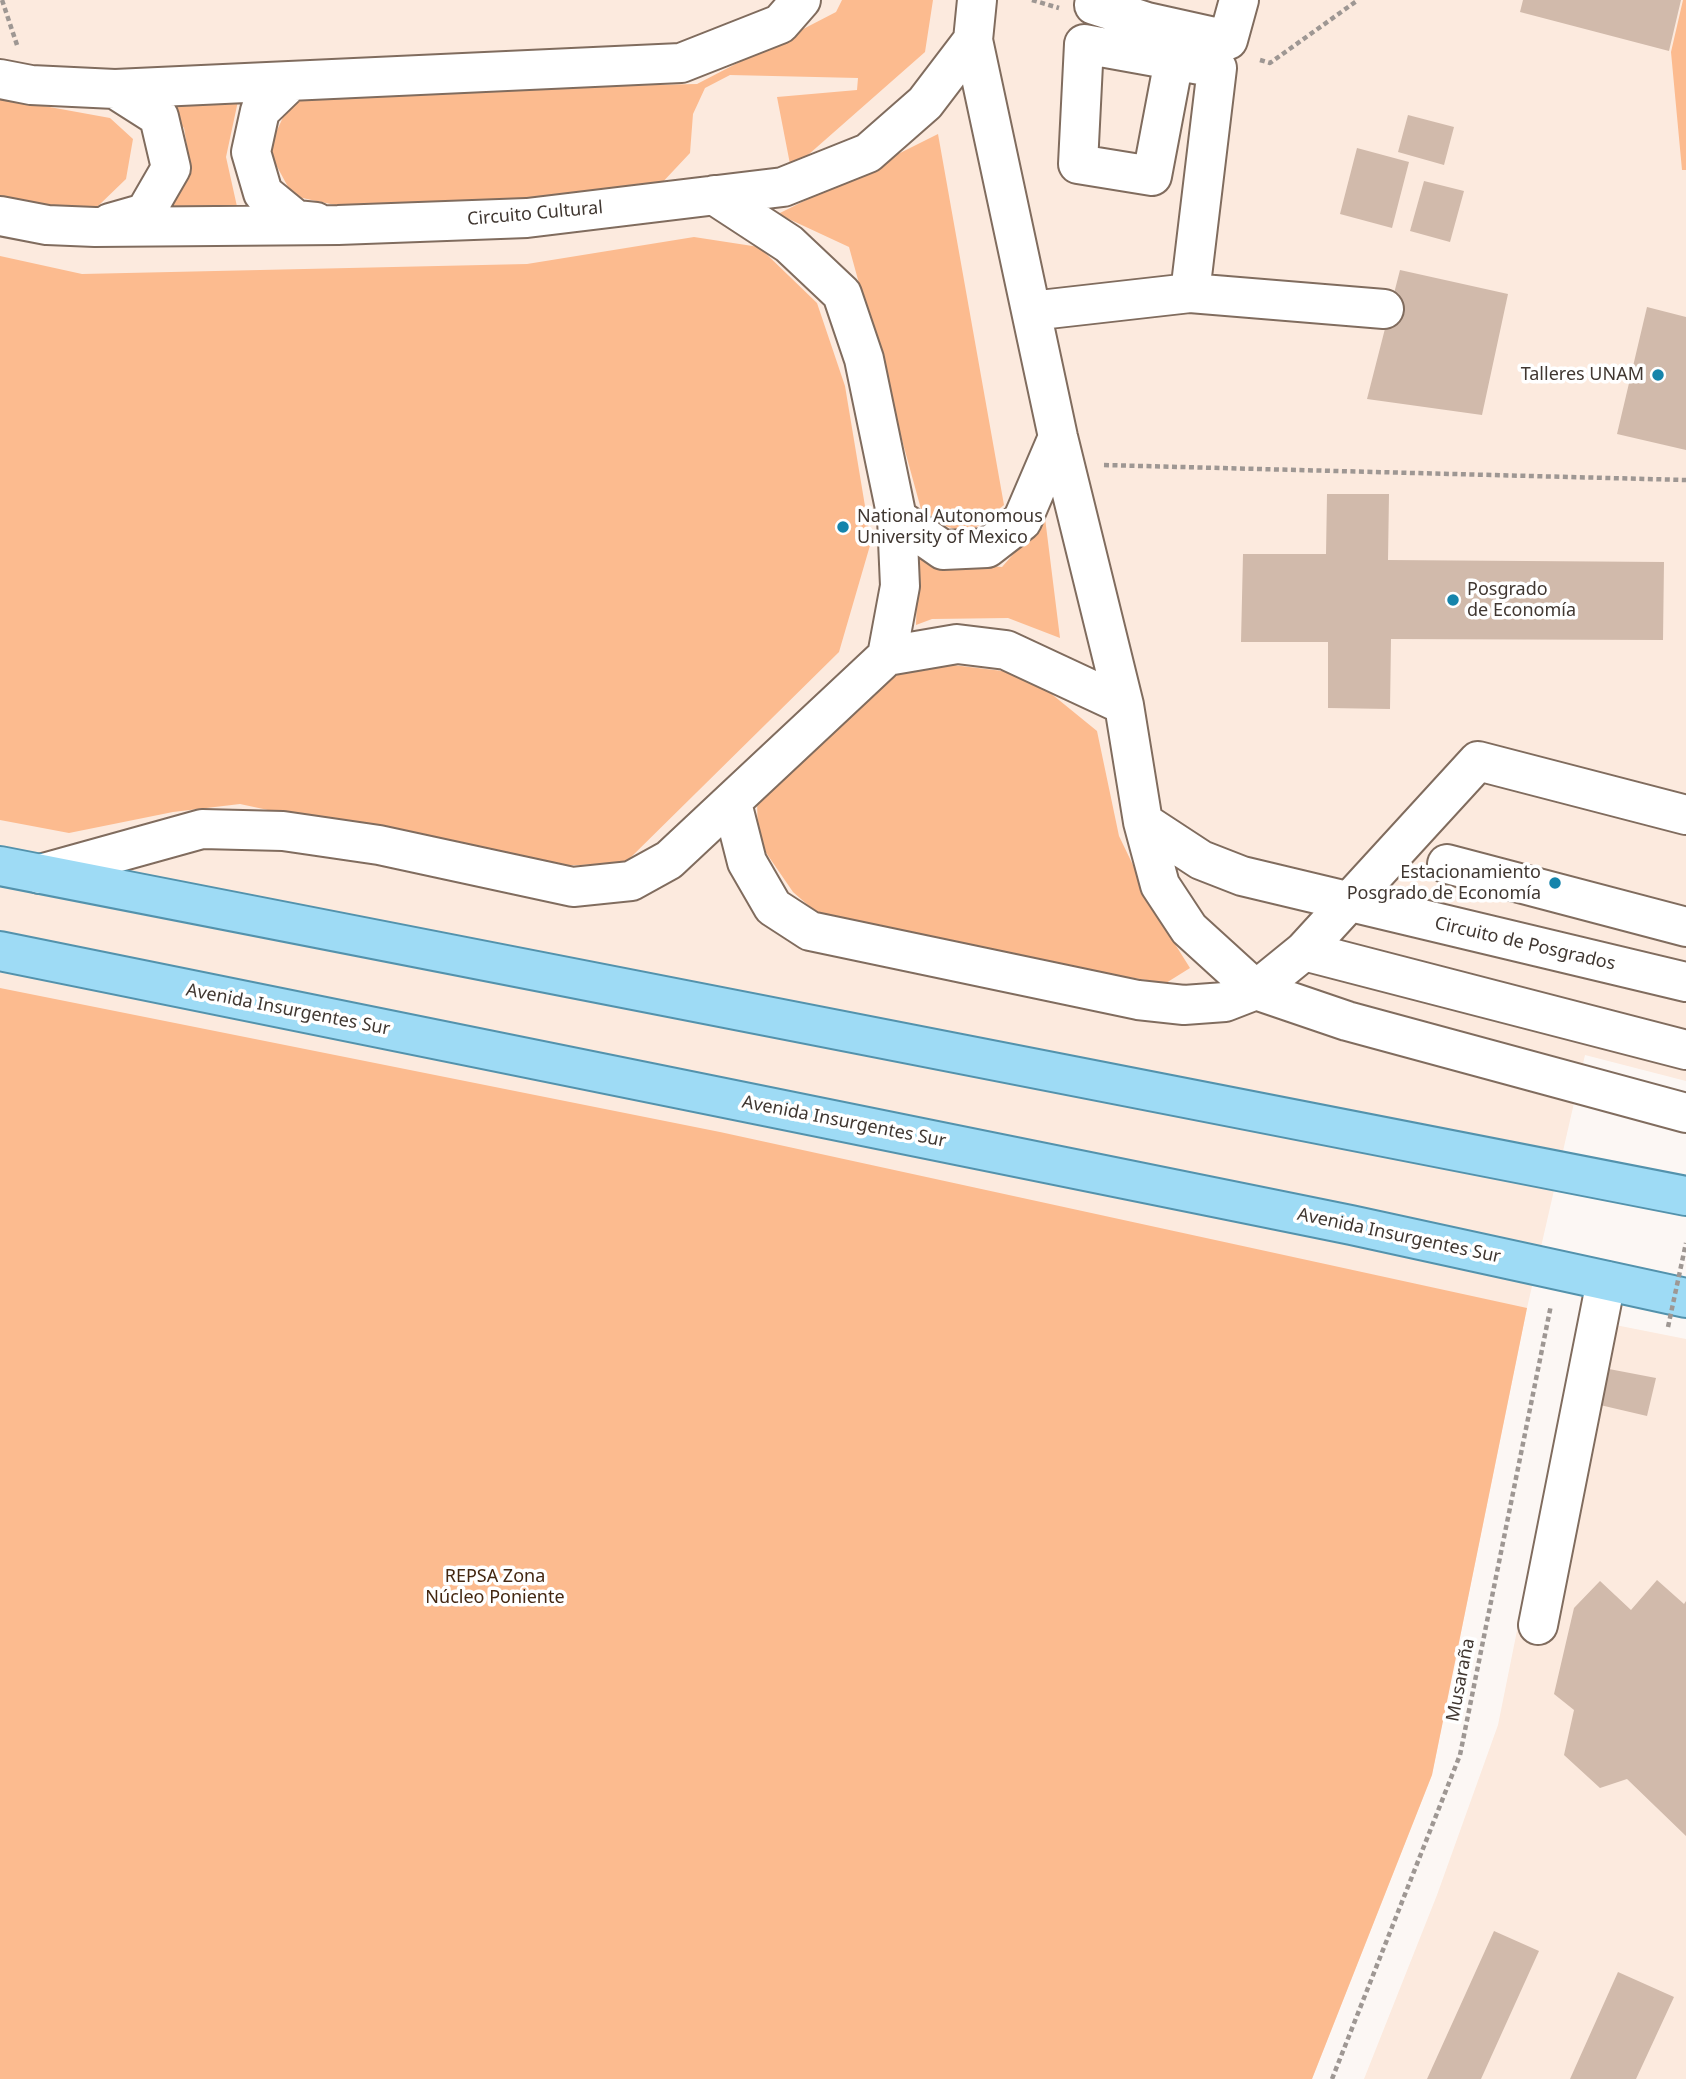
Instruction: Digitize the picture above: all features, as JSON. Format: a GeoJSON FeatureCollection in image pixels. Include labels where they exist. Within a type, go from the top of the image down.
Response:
{"type":"FeatureCollection","features":[{"type":"Feature","properties":{"kind":"main road"},"geometry":{"type":"LineString","coordinates":[[0,866],[1686,1196]]}},
{"type":"Feature","properties":{"kind":"main road","name":"Avenida Insurgentes Sur"},"geometry":{"type":"LineString","coordinates":[[0,951],[1310,1217],[1606,1281],[1677,1312]]}},
{"type":"Feature","properties":{"kind":"street"},"geometry":{"type":"LineString","coordinates":[[0,79],[31,85],[116,89],[681,63],[780,24],[801,0]]}},
{"type":"Feature","properties":{"kind":"street"},"geometry":{"type":"LineString","coordinates":[[976,0],[973,40],[1062,450],[1124,705],[1143,822],[1160,886],[1189,929],[1256,990],[1347,1021],[1686,1113]]}},
{"type":"Feature","properties":{"kind":"street"},"geometry":{"type":"LineString","coordinates":[[1095,0],[1094,5],[1163,13],[1228,40],[1239,0]]}},
{"type":"Feature","properties":{"kind":"street","name":"Circuito Cultural"},"geometry":{"type":"LineString","coordinates":[[0,216],[47,225],[95,228],[338,225],[527,218],[783,187],[868,153],[925,103],[973,40]]}},
{"type":"Feature","properties":{"kind":"street"},"geometry":{"type":"LineString","coordinates":[[1174,60],[1217,68],[1189,293]]}},
{"type":"Feature","properties":{"kind":"street"},"geometry":{"type":"LineString","coordinates":[[291,80],[260,111],[251,152],[263,192],[296,220],[338,225]]}},
{"type":"Feature","properties":{"kind":"street"},"geometry":{"type":"LineString","coordinates":[[95,228],[145,213],[171,168],[159,117],[116,89]]}},
{"type":"Feature","properties":{"kind":"street"},"geometry":{"type":"LineString","coordinates":[[714,195],[789,244],[842,294],[864,359],[897,518],[900,586],[887,656]]}},
{"type":"Feature","properties":{"kind":"street"},"geometry":{"type":"LineString","coordinates":[[1031,311],[1189,293],[1384,309]]}},
{"type":"Feature","properties":{"kind":"street"},"geometry":{"type":"LineString","coordinates":[[897,518],[943,550],[987,548],[1022,522],[1062,450]]}},
{"type":"Feature","properties":{"kind":"street"},"geometry":{"type":"LineString","coordinates":[[40,874],[202,829],[284,831],[379,845],[573,887],[631,881],[669,860],[887,656],[957,644],[1006,650],[1124,705]]}},
{"type":"Feature","properties":{"kind":"street"},"geometry":{"type":"LineString","coordinates":[[732,803],[747,862],[773,907],[810,931],[1138,1000],[1198,1004],[1224,1002],[1256,990],[1304,951],[1346,901],[1478,761],[1686,815]]}},
{"type":"Feature","properties":{"kind":"street","name":"Circuito de Posgrados"},"geometry":{"type":"LineString","coordinates":[[1143,822],[1201,860],[1241,876],[1686,982]]}},
{"type":"Feature","properties":{"kind":"street"},"geometry":{"type":"LineString","coordinates":[[1447,864],[1686,927]]}},
{"type":"Feature","properties":{"kind":"street"},"geometry":{"type":"LineString","coordinates":[[1304,951],[1686,1051]]}},
{"type":"Feature","properties":{"kind":"street"},"geometry":{"type":"LineString","coordinates":[[1538,1625],[1606,1281]]}},
{"type":"Feature","properties":{"kind":"path"},"geometry":{"type":"LineString","coordinates":[[1032,0],[1045,5]]}},
{"type":"Feature","properties":{"kind":"path"},"geometry":{"type":"LineString","coordinates":[[1062,450],[1686,480]]}},
{"type":"Feature","properties":{"kind":"path"},"geometry":{"type":"LineString","coordinates":[[1677,1312],[1686,1243]]}},
{"type":"Feature","properties":{"kind":"path","name":"Musaraña"},"geometry":{"type":"LineString","coordinates":[[1332,2079],[1460,1755],[1552,1301],[1565,1272]]}},
{"type":"Feature","properties":{"kind":"shaded area","name":"National Autonomous University of Mexico"},"geometry":{"type":"Polygon","coordinates":[[[0,0],[1686,0],[1686,1081],[1585,1055],[1527,1308],[1432,1775],[1312,2079],[0,2079],[0,0]]]}},
{"type":"Feature","properties":{"kind":"shaded area"},"geometry":{"type":"Polygon","coordinates":[[[1580,1318],[1686,1339],[1686,2079],[1364,2079],[1437,1895],[1498,1725],[1580,1318]]]}},
{"type":"Feature","properties":{"kind":"green space"},"geometry":{"type":"Polygon","coordinates":[[[842,0],[933,0],[925,52],[800,162],[790,164],[777,97],[857,90],[858,78],[730,75],[705,88],[693,114],[690,153],[659,186],[559,203],[354,209],[293,196],[268,150],[290,102],[341,92],[697,84],[836,12],[842,0]]]}},
{"type":"Feature","properties":{"kind":"green space"},"geometry":{"type":"Polygon","coordinates":[[[1683,0],[1686,0],[1686,170],[1682,170],[1671,52],[1683,0]]]}},
{"type":"Feature","properties":{"kind":"green space"},"geometry":{"type":"Polygon","coordinates":[[[0,98],[110,118],[133,139],[126,179],[97,207],[29,208],[0,201],[0,98]]]}},
{"type":"Feature","properties":{"kind":"green space"},"geometry":{"type":"Polygon","coordinates":[[[238,101],[226,157],[238,211],[171,209],[191,171],[184,128],[161,102],[238,101]]]}},
{"type":"Feature","properties":{"kind":"green space"},"geometry":{"type":"Polygon","coordinates":[[[938,134],[1004,505],[969,533],[924,520],[849,247],[778,214],[938,134]]]}},
{"type":"Feature","properties":{"kind":"green space"},"geometry":{"type":"Polygon","coordinates":[[[694,237],[759,247],[817,303],[845,386],[871,542],[839,652],[625,863],[534,867],[240,804],[173,812],[69,833],[0,820],[0,256],[82,274],[527,264],[694,237]]]}},
{"type":"Feature","properties":{"kind":"green space"},"geometry":{"type":"Polygon","coordinates":[[[1045,518],[1060,638],[1008,618],[932,619],[916,625],[918,553],[951,563],[1002,567],[1045,518]]]}},
{"type":"Feature","properties":{"kind":"green space"},"geometry":{"type":"Polygon","coordinates":[[[953,665],[1027,674],[1097,731],[1119,836],[1158,917],[1190,968],[1166,983],[1056,966],[825,920],[793,892],[758,841],[757,799],[880,675],[953,665]]]}},
{"type":"Feature","properties":{"kind":"green space","name":"REPSA Zona Núcleo Poniente"},"geometry":{"type":"Polygon","coordinates":[[[0,988],[720,1132],[1527,1308],[1432,1775],[1312,2079],[0,2079],[0,988]]]}},
{"type":"Feature","properties":{"kind":"building"},"geometry":{"type":"Polygon","coordinates":[[[1523,0],[1681,0],[1669,51],[1520,12],[1523,0]]]}},
{"type":"Feature","properties":{"kind":"building"},"geometry":{"type":"Polygon","coordinates":[[[1408,115],[1454,127],[1444,165],[1398,152],[1408,115]]]}},
{"type":"Feature","properties":{"kind":"building"},"geometry":{"type":"Polygon","coordinates":[[[1357,148],[1409,162],[1392,228],[1340,214],[1357,148]]]}},
{"type":"Feature","properties":{"kind":"building"},"geometry":{"type":"Polygon","coordinates":[[[1424,181],[1464,191],[1450,242],[1410,231],[1424,181]]]}},
{"type":"Feature","properties":{"kind":"building"},"geometry":{"type":"Polygon","coordinates":[[[1400,270],[1508,294],[1482,415],[1367,399],[1400,270]]]}},
{"type":"Feature","properties":{"kind":"building","name":"Talleres UNAM"},"geometry":{"type":"Polygon","coordinates":[[[1647,307],[1686,317],[1686,450],[1617,434],[1647,307]]]}},
{"type":"Feature","properties":{"kind":"building","name":"Posgrado de Economía"},"geometry":{"type":"Polygon","coordinates":[[[1327,494],[1389,494],[1388,560],[1664,562],[1663,640],[1391,639],[1390,709],[1328,708],[1328,642],[1241,642],[1243,554],[1326,554],[1327,494]]]}},
{"type":"Feature","properties":{"kind":"building"},"geometry":{"type":"Polygon","coordinates":[[[1609,1369],[1656,1378],[1647,1416],[1600,1405],[1609,1369]]]}},
{"type":"Feature","properties":{"kind":"building"},"geometry":{"type":"Polygon","coordinates":[[[1657,1580],[1684,1604],[1686,1601],[1686,1836],[1627,1779],[1600,1788],[1564,1755],[1574,1710],[1554,1694],[1574,1608],[1600,1581],[1631,1610],[1657,1580]]]}},
{"type":"Feature","properties":{"kind":"building"},"geometry":{"type":"Polygon","coordinates":[[[1494,1931],[1539,1951],[1481,2079],[1427,2079],[1494,1931]]]}},
{"type":"Feature","properties":{"kind":"building"},"geometry":{"type":"Polygon","coordinates":[[[1618,1972],[1674,1997],[1636,2079],[1570,2079],[1618,1972]]]}},
{"type":"Feature","properties":{"kind":"place","name":"Talleres UNAM"},"geometry":{"type":"Point","coordinates":[1658,375]}},
{"type":"Feature","properties":{"kind":"place","name":"National Autonomous University of Mexico"},"geometry":{"type":"Point","coordinates":[843,527]}},
{"type":"Feature","properties":{"kind":"place","name":"Posgrado de Economía"},"geometry":{"type":"Point","coordinates":[1453,600]}},
{"type":"Feature","properties":{"kind":"place","name":"Estacionamiento Posgrado de Economía"},"geometry":{"type":"Point","coordinates":[1555,883]}}]}
